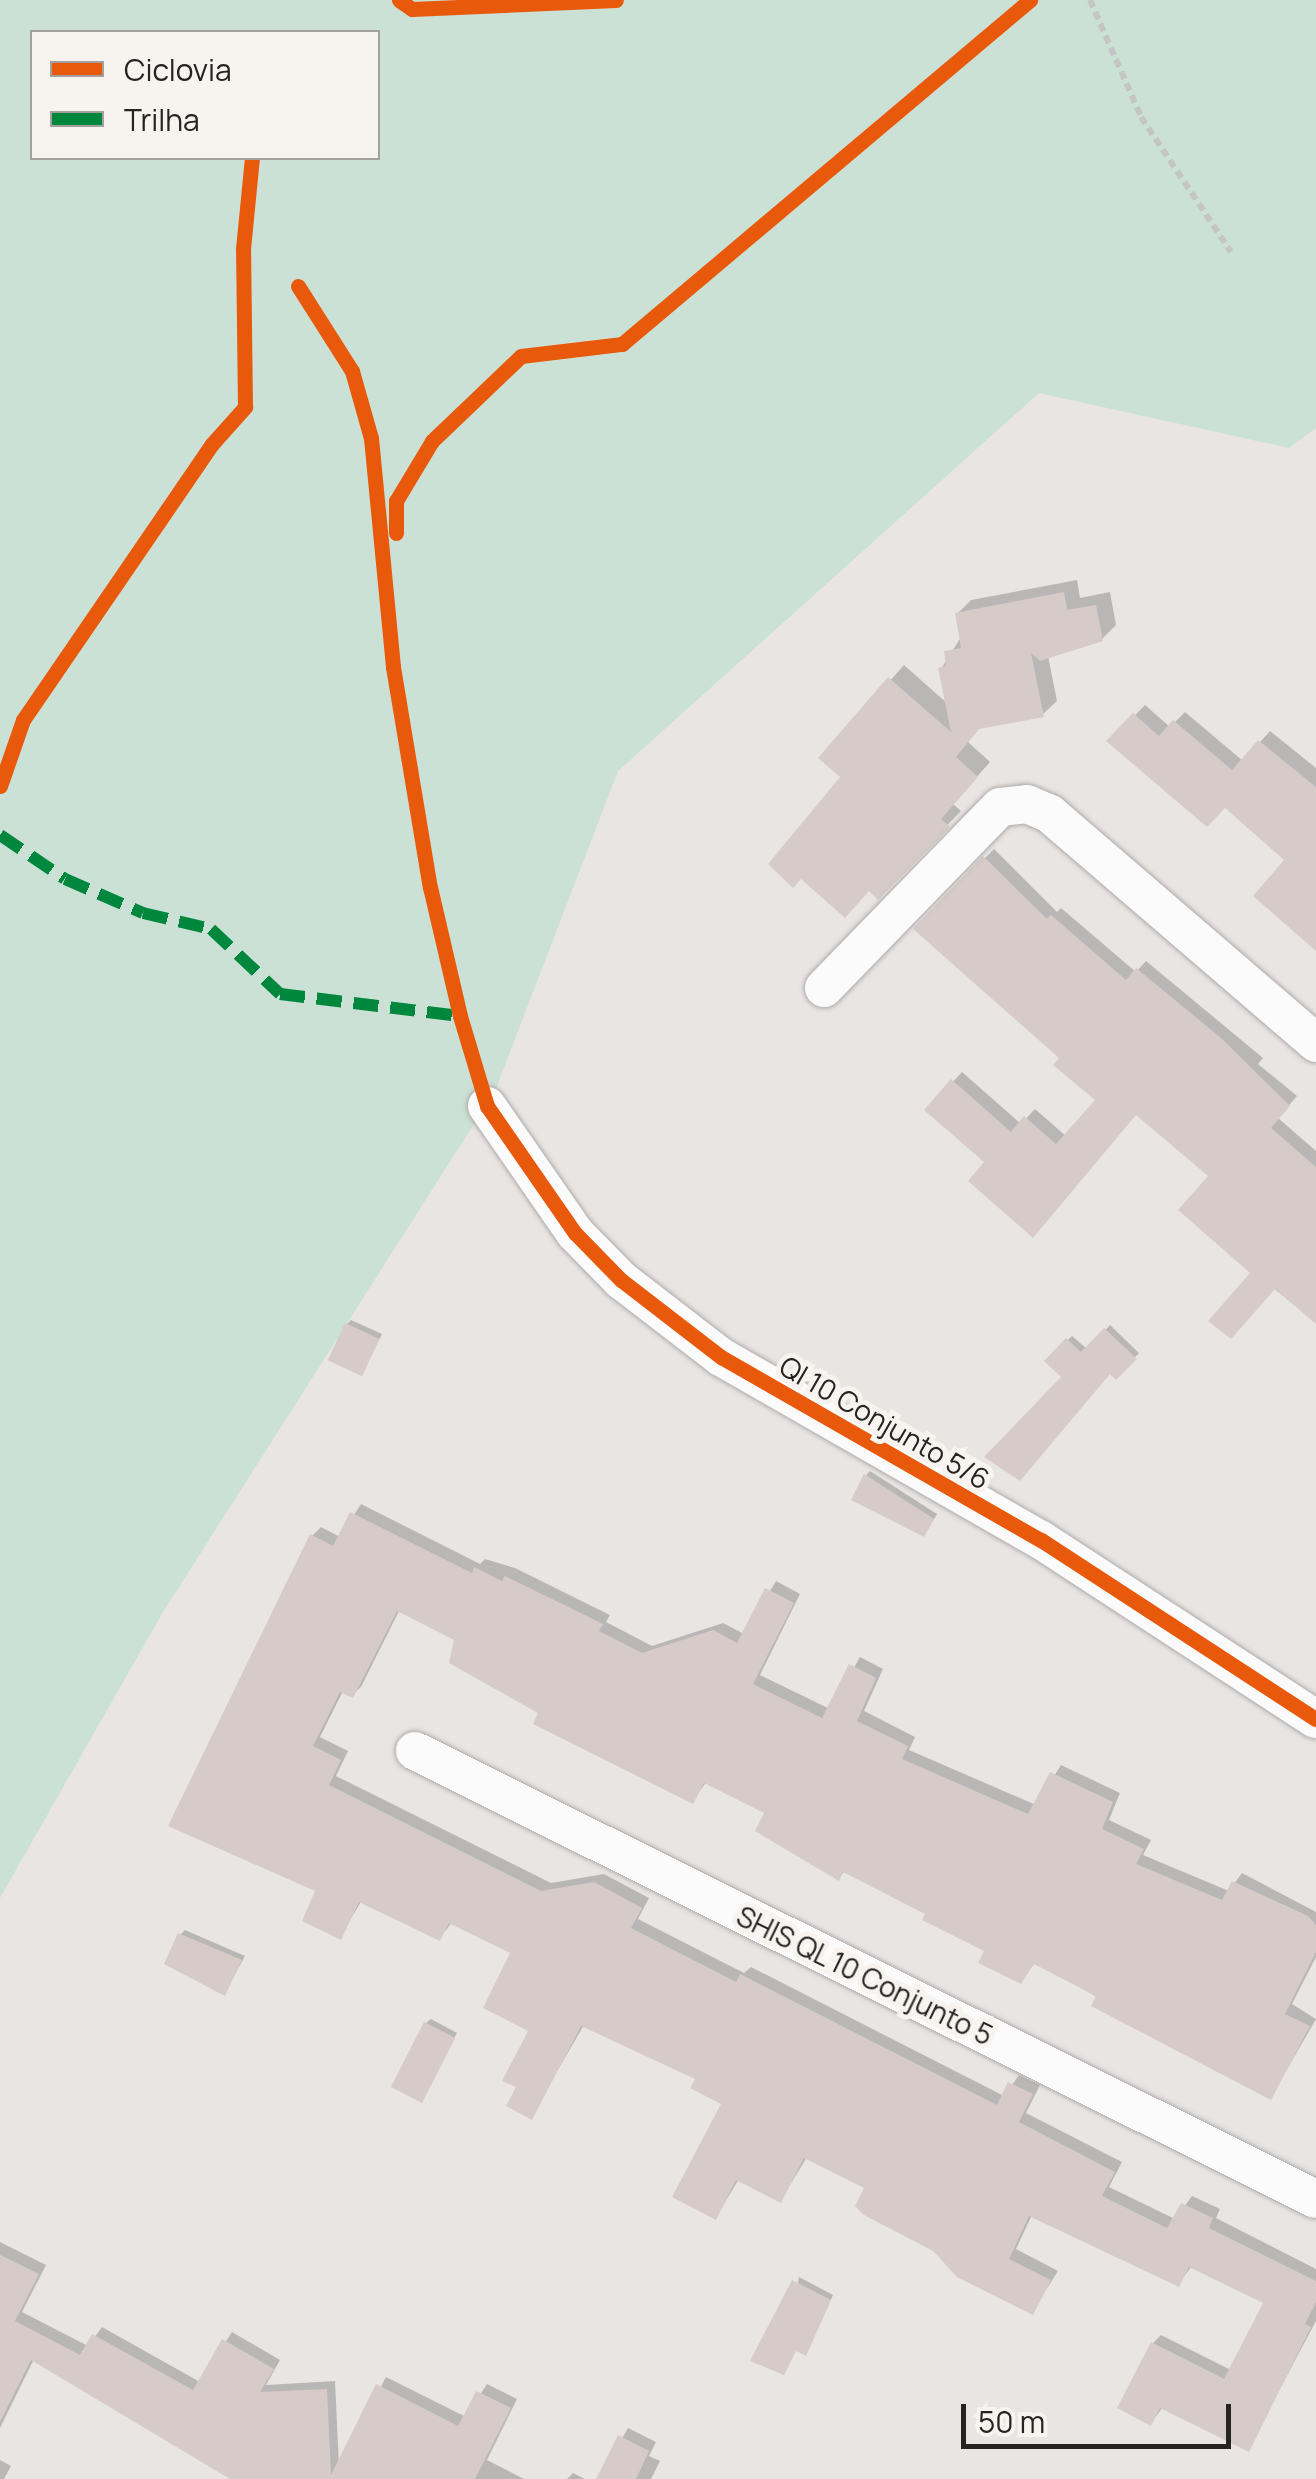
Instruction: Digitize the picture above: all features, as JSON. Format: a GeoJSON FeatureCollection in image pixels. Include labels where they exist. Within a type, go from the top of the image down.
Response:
{"type":"FeatureCollection","features":[{"type":"Feature","properties":{"kind":"street"},"geometry":{"type":"LineString","coordinates":[[824,988],[1000,807],[1027,804],[1050,814],[1316,1043]]}},
{"type":"Feature","properties":{"kind":"street","name":"QI 10 Conjunto 5/6"},"geometry":{"type":"LineString","coordinates":[[487,1106],[575,1233],[620,1280],[722,1356],[1041,1540],[1316,1718]]}},
{"type":"Feature","properties":{"kind":"street","name":"SHIS QL 10 Conjunto 5"},"geometry":{"type":"LineString","coordinates":[[415,1750],[1316,2199]]}},
{"type":"Feature","properties":{"kind":"path"},"geometry":{"type":"LineString","coordinates":[[1090,0],[1141,117],[1231,252]]}},
{"type":"Feature","properties":{"kind":"green space"},"geometry":{"type":"Polygon","coordinates":[[[0,0],[1316,0],[1316,428],[1289,448],[1039,393],[618,771],[495,1091],[163,1612],[0,1898],[0,0]]]}},
{"type":"Feature","properties":{"kind":"building"},"geometry":{"type":"Polygon","coordinates":[[[1064,592],[1067,610],[1096,605],[1103,641],[1040,661],[1031,653],[1044,717],[979,729],[956,757],[978,777],[941,819],[950,827],[878,900],[869,891],[845,918],[801,879],[793,888],[768,864],[840,777],[818,758],[888,677],[951,732],[938,668],[946,666],[944,651],[961,648],[955,613],[1064,592]]]}},
{"type":"Feature","properties":{"kind":"building"},"geometry":{"type":"Polygon","coordinates":[[[1133,713],[1159,736],[1173,720],[1232,770],[1258,740],[1316,787],[1316,951],[1253,896],[1284,860],[1225,808],[1207,827],[1106,741],[1133,713]]]}},
{"type":"Feature","properties":{"kind":"building"},"geometry":{"type":"Polygon","coordinates":[[[983,856],[1047,919],[1051,915],[1126,980],[1136,968],[1221,1038],[1290,1106],[1271,1128],[1316,1167],[1316,1324],[1275,1289],[1231,1339],[1208,1321],[1250,1273],[1178,1210],[1208,1176],[1136,1115],[1033,1238],[968,1181],[984,1162],[924,1110],[951,1079],[1011,1132],[1024,1116],[1056,1144],[1095,1100],[1053,1065],[1059,1058],[913,929],[983,856]]]}},
{"type":"Feature","properties":{"kind":"building"},"geometry":{"type":"Polygon","coordinates":[[[345,1323],[379,1339],[362,1376],[328,1360],[345,1323]]]}},
{"type":"Feature","properties":{"kind":"building"},"geometry":{"type":"Polygon","coordinates":[[[1104,1328],[1137,1359],[1116,1380],[1110,1374],[1020,1481],[984,1457],[1061,1377],[1044,1361],[1066,1338],[1081,1352],[1104,1328]]]}},
{"type":"Feature","properties":{"kind":"building"},"geometry":{"type":"Polygon","coordinates":[[[864,1474],[934,1519],[924,1537],[851,1500],[864,1474]]]}},
{"type":"Feature","properties":{"kind":"building"},"geometry":{"type":"Polygon","coordinates":[[[350,1512],[472,1573],[474,1567],[502,1581],[505,1576],[603,1624],[599,1631],[642,1653],[713,1630],[737,1643],[765,1588],[794,1603],[753,1684],[822,1718],[849,1664],[876,1678],[857,1721],[908,1746],[902,1759],[1028,1814],[1050,1772],[1113,1802],[1102,1829],[1144,1849],[1136,1864],[1222,1900],[1232,1881],[1308,1916],[1316,1925],[1316,1952],[1285,2014],[1310,2026],[1271,2100],[1091,2006],[1096,1996],[1034,1964],[1021,1984],[978,1963],[984,1951],[922,1920],[925,1914],[843,1872],[839,1881],[755,1831],[764,1813],[704,1783],[693,1804],[533,1724],[538,1713],[449,1663],[454,1640],[397,1611],[353,1698],[340,1692],[313,1746],[341,1760],[329,1785],[541,1891],[594,1882],[642,1908],[631,1928],[736,1982],[740,1974],[997,2105],[1008,2082],[1033,2094],[1019,2122],[1115,2172],[1102,2196],[1167,2228],[1181,2203],[1213,2218],[1209,2228],[1316,2281],[1316,2302],[1305,2324],[1311,2327],[1249,2452],[1160,2408],[1151,2426],[1117,2408],[1151,2342],[1224,2379],[1263,2303],[1189,2267],[1179,2287],[1029,2216],[1009,2259],[1051,2280],[1033,2315],[957,2277],[933,2251],[864,2215],[855,2206],[864,2188],[804,2158],[781,2203],[736,2180],[716,2220],[672,2197],[721,2104],[690,2088],[695,2079],[581,2026],[532,2120],[506,2106],[516,2087],[502,2081],[528,2031],[483,2008],[510,1953],[449,1923],[440,1941],[359,1902],[341,1940],[302,1921],[315,1891],[168,1826],[310,1534],[333,1546],[350,1512]]]}},
{"type":"Feature","properties":{"kind":"building"},"geometry":{"type":"Polygon","coordinates":[[[178,1933],[242,1960],[225,1996],[164,1964],[178,1933]]]}},
{"type":"Feature","properties":{"kind":"building"},"geometry":{"type":"Polygon","coordinates":[[[424,2022],[455,2038],[422,2103],[391,2087],[424,2022]]]}},
{"type":"Feature","properties":{"kind":"building"},"geometry":{"type":"Polygon","coordinates":[[[0,2255],[39,2274],[15,2321],[80,2355],[92,2334],[193,2390],[222,2339],[274,2369],[260,2392],[327,2389],[331,2475],[376,2384],[458,2426],[476,2391],[511,2408],[475,2479],[230,2479],[31,2360],[0,2422],[0,2255]]]}},
{"type":"Feature","properties":{"kind":"building"},"geometry":{"type":"Polygon","coordinates":[[[792,2280],[831,2300],[806,2356],[796,2351],[784,2375],[750,2361],[792,2280]]]}},
{"type":"Feature","properties":{"kind":"building"},"geometry":{"type":"Polygon","coordinates":[[[618,2435],[649,2451],[636,2479],[596,2479],[618,2435]]]}},
{"type":"Feature","properties":{"kind":"marked path"},"geometry":{"type":"LineString","coordinates":[[0,835],[65,879],[143,913],[211,929],[280,994],[460,1016]]}},
{"type":"Feature","properties":{"kind":"cycle path"},"geometry":{"type":"LineString","coordinates":[[399,0],[412,9],[616,0]]}},
{"type":"Feature","properties":{"kind":"cycle path"},"geometry":{"type":"LineString","coordinates":[[396,533],[396,501],[432,441],[521,356],[622,344],[1030,0]]}},
{"type":"Feature","properties":{"kind":"cycle path"},"geometry":{"type":"LineString","coordinates":[[0,786],[23,720],[212,444],[245,407],[243,249],[252,160]]}},
{"type":"Feature","properties":{"kind":"cycle path"},"geometry":{"type":"LineString","coordinates":[[298,286],[352,371],[371,438],[393,667],[430,887],[460,1016],[487,1106],[575,1233],[621,1280],[721,1357],[1041,1540],[1316,1719]]}}]}
